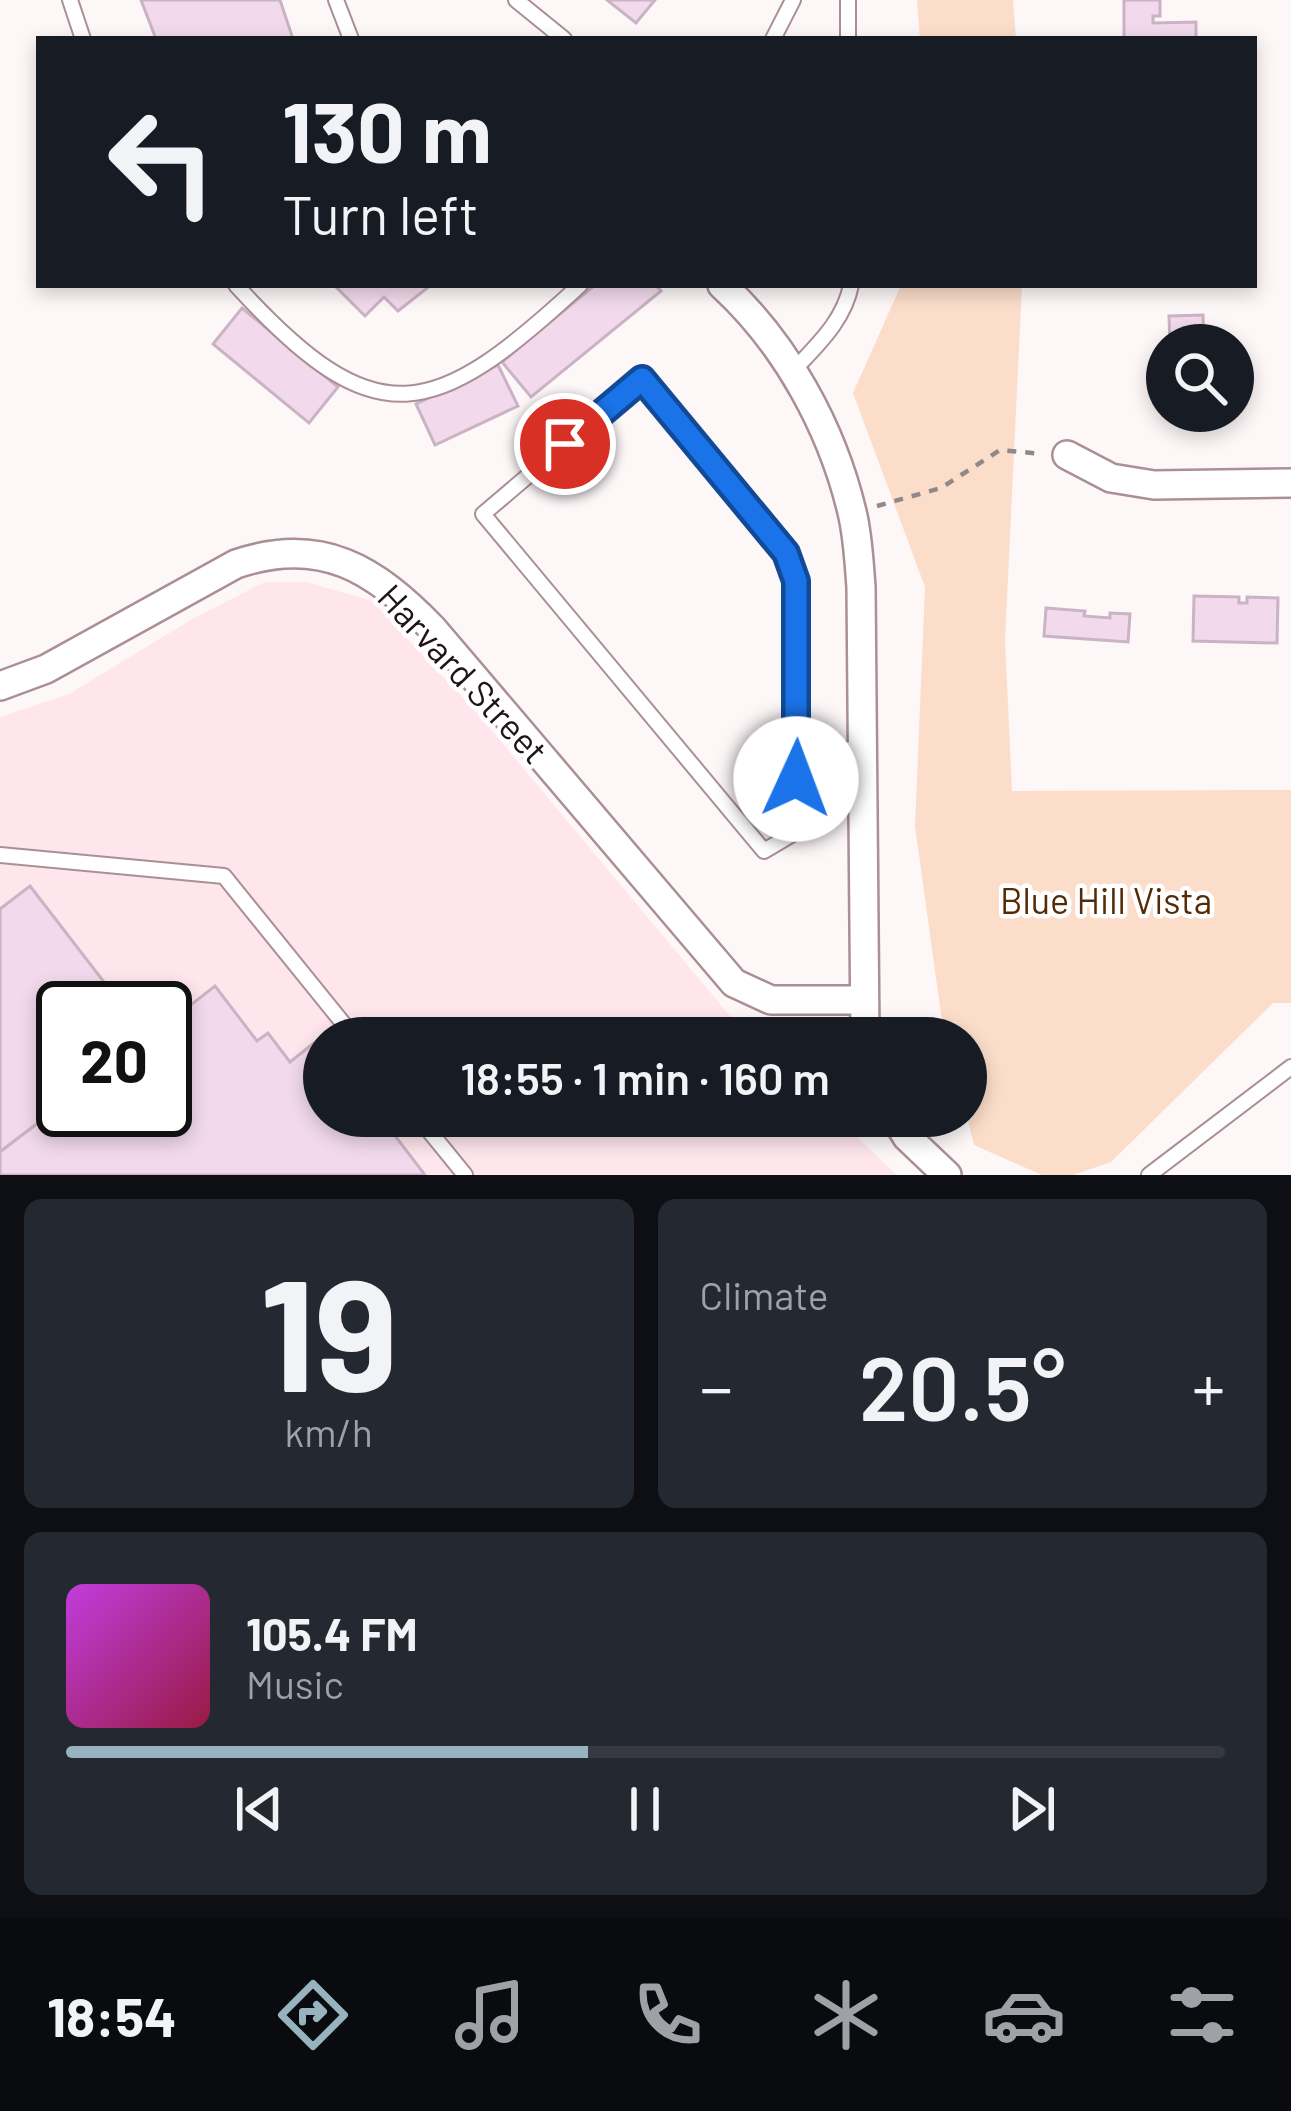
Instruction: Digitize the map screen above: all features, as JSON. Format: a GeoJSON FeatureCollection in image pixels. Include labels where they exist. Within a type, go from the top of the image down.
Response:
{"type":"FeatureCollection","features":[{"type":"Feature","properties":{"kind":"street"},"geometry":{"type":"LineString","coordinates":[[725,288],[763,328],[794,371],[835,459],[853,513],[862,587],[863,1017]]}},
{"type":"Feature","properties":{"kind":"street"},"geometry":{"type":"LineString","coordinates":[[1067,455],[1112,478],[1154,484],[1291,482]]}},
{"type":"Feature","properties":{"kind":"street","name":"Harvard Street"},"geometry":{"type":"LineString","coordinates":[[0,686],[46,669],[236,563],[291,553],[353,565],[384,583],[433,629],[734,983],[771,1000],[862,1000]]}},
{"type":"Feature","properties":{"kind":"street"},"geometry":{"type":"LineString","coordinates":[[908,1137],[947,1175]]}},
{"type":"Feature","properties":{"kind":"lane"},"geometry":{"type":"LineString","coordinates":[[70,0],[82,36]]}},
{"type":"Feature","properties":{"kind":"lane"},"geometry":{"type":"LineString","coordinates":[[336,0],[350,36]]}},
{"type":"Feature","properties":{"kind":"lane"},"geometry":{"type":"LineString","coordinates":[[516,0],[560,36]]}},
{"type":"Feature","properties":{"kind":"lane"},"geometry":{"type":"LineString","coordinates":[[775,36],[794,0]]}},
{"type":"Feature","properties":{"kind":"lane"},"geometry":{"type":"LineString","coordinates":[[848,0],[848,36]]}},
{"type":"Feature","properties":{"kind":"lane"},"geometry":{"type":"LineString","coordinates":[[239,288],[310,359],[366,391],[396,395],[433,391],[454,382],[532,330],[577,288]]}},
{"type":"Feature","properties":{"kind":"lane"},"geometry":{"type":"LineString","coordinates":[[794,371],[833,328],[850,288]]}},
{"type":"Feature","properties":{"kind":"lane"},"geometry":{"type":"LineString","coordinates":[[642,379],[786,553],[796,581],[798,751],[791,835],[764,850],[483,514],[642,379]]}},
{"type":"Feature","properties":{"kind":"lane"},"geometry":{"type":"LineString","coordinates":[[798,751],[862,749]]}},
{"type":"Feature","properties":{"kind":"lane"},"geometry":{"type":"LineString","coordinates":[[0,855],[224,876],[338,1017]]}},
{"type":"Feature","properties":{"kind":"lane"},"geometry":{"type":"LineString","coordinates":[[1149,1175],[1291,1067]]}},
{"type":"Feature","properties":{"kind":"lane"},"geometry":{"type":"LineString","coordinates":[[434,1137],[465,1175]]}},
{"type":"Feature","properties":{"kind":"path"},"geometry":{"type":"LineString","coordinates":[[853,513],[941,488],[1000,450],[1067,455]]}},
{"type":"Feature","properties":{"kind":"shaded area"},"geometry":{"type":"Polygon","coordinates":[[[265,582],[306,582],[372,601],[477,713],[731,1017],[303,1017],[303,1137],[857,1137],[897,1175],[0,1175],[0,717],[69,694],[194,618],[265,582]]]}},
{"type":"Feature","properties":{"kind":"green space"},"geometry":{"type":"Polygon","coordinates":[[[917,0],[1013,0],[1016,36],[920,36],[917,0]]]}},
{"type":"Feature","properties":{"kind":"green space","name":"Blue Hill Vista"},"geometry":{"type":"Polygon","coordinates":[[[900,288],[1022,288],[1005,640],[1012,791],[1291,790],[1291,1003],[1273,1003],[1111,1162],[1073,1175],[1042,1175],[974,1145],[972,1137],[987,1137],[987,1017],[942,1017],[915,826],[925,587],[853,393],[900,288]]]}},
{"type":"Feature","properties":{"kind":"building"},"geometry":{"type":"Polygon","coordinates":[[[141,0],[280,0],[292,36],[155,36],[141,0]]]}},
{"type":"Feature","properties":{"kind":"building"},"geometry":{"type":"Polygon","coordinates":[[[607,0],[655,0],[636,23],[607,0]]]}},
{"type":"Feature","properties":{"kind":"building"},"geometry":{"type":"Polygon","coordinates":[[[1124,0],[1160,0],[1160,16],[1153,16],[1153,23],[1196,22],[1196,36],[1124,36],[1124,0]]]}},
{"type":"Feature","properties":{"kind":"building"},"geometry":{"type":"Polygon","coordinates":[[[337,288],[427,288],[398,311],[384,297],[365,316],[337,288]]]}},
{"type":"Feature","properties":{"kind":"building"},"geometry":{"type":"Polygon","coordinates":[[[591,288],[661,291],[531,397],[502,362],[591,288]]]}},
{"type":"Feature","properties":{"kind":"building"},"geometry":{"type":"Polygon","coordinates":[[[242,308],[338,387],[309,423],[213,344],[242,308]]]}},
{"type":"Feature","properties":{"kind":"building"},"geometry":{"type":"Polygon","coordinates":[[[1203,315],[1203,324],[1169,324],[1169,316],[1203,315]]]}},
{"type":"Feature","properties":{"kind":"building"},"geometry":{"type":"Polygon","coordinates":[[[498,365],[518,406],[435,445],[416,404],[498,365]]]}},
{"type":"Feature","properties":{"kind":"building"},"geometry":{"type":"Polygon","coordinates":[[[1194,596],[1239,597],[1239,603],[1247,603],[1247,597],[1278,598],[1277,643],[1193,641],[1194,596]]]}},
{"type":"Feature","properties":{"kind":"building"},"geometry":{"type":"Polygon","coordinates":[[[1046,608],[1110,618],[1110,613],[1130,614],[1128,642],[1044,636],[1046,608]]]}},
{"type":"Feature","properties":{"kind":"building"},"geometry":{"type":"Polygon","coordinates":[[[30,886],[103,981],[36,981],[36,1125],[0,1152],[0,909],[30,886]]]}},
{"type":"Feature","properties":{"kind":"building"},"geometry":{"type":"Polygon","coordinates":[[[215,986],[257,1041],[268,1033],[290,1062],[303,1052],[303,1137],[396,1137],[425,1175],[0,1175],[0,1152],[36,1125],[36,1137],[192,1137],[192,1004],[215,986]]]}},
{"type":"Feature","properties":{"kind":"route"},"geometry":{"type":"LineString","coordinates":[[565,444],[642,379],[786,553],[796,581],[796,779]]}}]}
